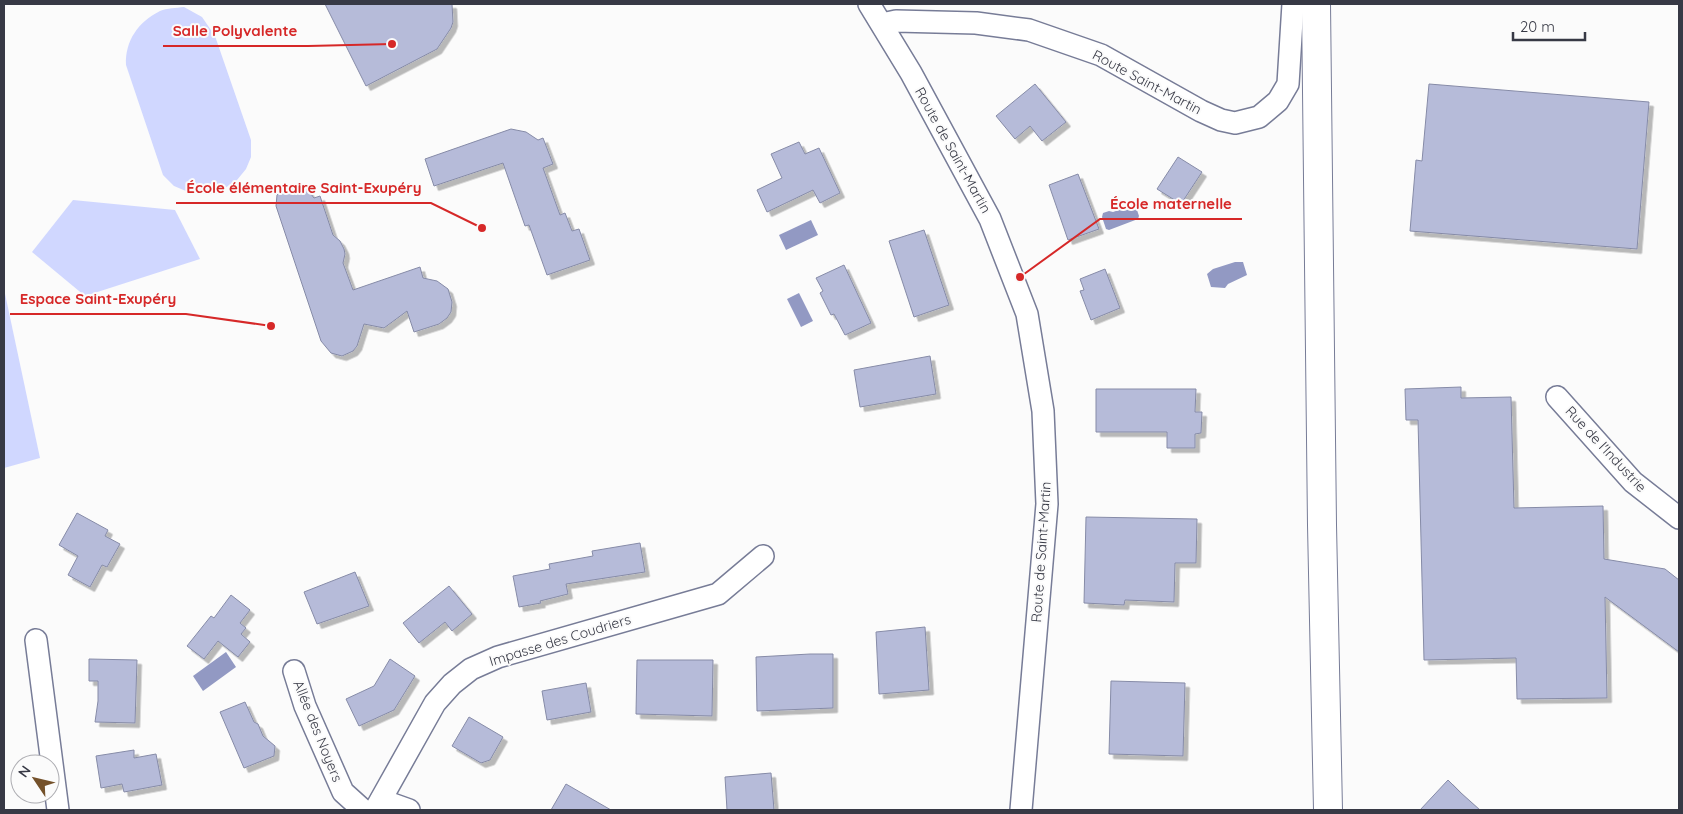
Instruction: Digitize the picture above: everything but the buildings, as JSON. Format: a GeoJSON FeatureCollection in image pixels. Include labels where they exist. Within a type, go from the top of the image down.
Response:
{"type":"FeatureCollection","features":[{"type":"Feature","properties":{"kind":"main road"},"geometry":{"type":"LineString","coordinates":[[1316,4],[1322,525],[1328,810]]}},
{"type":"Feature","properties":{"kind":"street","name":"Route de Saint-Martin"},"geometry":{"type":"LineString","coordinates":[[869,4],[911,73],[990,219],[1027,314],[1043,411],[1047,504],[1021,810]]}},
{"type":"Feature","properties":{"kind":"street","name":"Route Saint-Martin"},"geometry":{"type":"LineString","coordinates":[[882,24],[976,13],[1101,55],[1220,120],[1235,123],[1260,117],[1278,101],[1288,84],[1293,4]]}},
{"type":"Feature","properties":{"kind":"street","name":"Rue de l'Industrie"},"geometry":{"type":"LineString","coordinates":[[1557,397],[1633,482],[1679,518]]}},
{"type":"Feature","properties":{"kind":"street","name":"Impasse des Coudriers"},"geometry":{"type":"LineString","coordinates":[[373,807],[436,702],[452,684],[471,669],[498,657],[718,594],[763,556]]}},
{"type":"Feature","properties":{"kind":"street"},"geometry":{"type":"LineString","coordinates":[[36,640],[58,810]]}},
{"type":"Feature","properties":{"kind":"street","name":"Allée des Noyers"},"geometry":{"type":"LineString","coordinates":[[294,671],[305,706],[343,792],[373,807]]}},
{"type":"Feature","properties":{"kind":"street"},"geometry":{"type":"LineString","coordinates":[[373,807],[409,810]]}},
{"type":"Feature","properties":{"kind":"shaded area"},"geometry":{"type":"Polygon","coordinates":[[[184,7],[202,17],[215,36],[251,140],[251,157],[246,169],[237,180],[216,194],[193,194],[174,186],[163,175],[126,65],[128,48],[134,33],[145,21],[160,11],[184,7]]]}},
{"type":"Feature","properties":{"kind":"shaded area"},"geometry":{"type":"Polygon","coordinates":[[[73,200],[175,210],[200,259],[85,296],[32,252],[73,200]]]}},
{"type":"Feature","properties":{"kind":"shaded area"},"geometry":{"type":"Polygon","coordinates":[[[1133,205],[1136,207],[1138,219],[1109,230],[1106,229],[1102,217],[1103,213],[1113,212],[1133,205]]]}},
{"type":"Feature","properties":{"kind":"shaded area"},"geometry":{"type":"Polygon","coordinates":[[[811,220],[818,235],[786,250],[779,235],[811,220]]]}},
{"type":"Feature","properties":{"kind":"shaded area"},"geometry":{"type":"Polygon","coordinates":[[[1235,262],[1243,262],[1247,275],[1228,284],[1225,288],[1211,287],[1207,274],[1213,269],[1235,262]]]}},
{"type":"Feature","properties":{"kind":"shaded area"},"geometry":{"type":"Polygon","coordinates":[[[4,289],[40,458],[4,468],[4,289]]]}},
{"type":"Feature","properties":{"kind":"shaded area"},"geometry":{"type":"Polygon","coordinates":[[[799,293],[813,321],[801,327],[787,299],[799,293]]]}},
{"type":"Feature","properties":{"kind":"shaded area"},"geometry":{"type":"Polygon","coordinates":[[[226,652],[236,667],[203,691],[193,676],[226,652]]]}},
{"type":"Feature","properties":{"kind":"place","name":"Salle Polyvalente"},"geometry":{"type":"Point","coordinates":[392,44]}},
{"type":"Feature","properties":{"kind":"place","name":"École élémentaire Saint-Exupéry"},"geometry":{"type":"Point","coordinates":[482,228]}},
{"type":"Feature","properties":{"kind":"place","name":"École maternelle"},"geometry":{"type":"Point","coordinates":[1020,277]}},
{"type":"Feature","properties":{"kind":"place","name":"Espace Saint-Exupéry"},"geometry":{"type":"Point","coordinates":[271,326]}}]}
